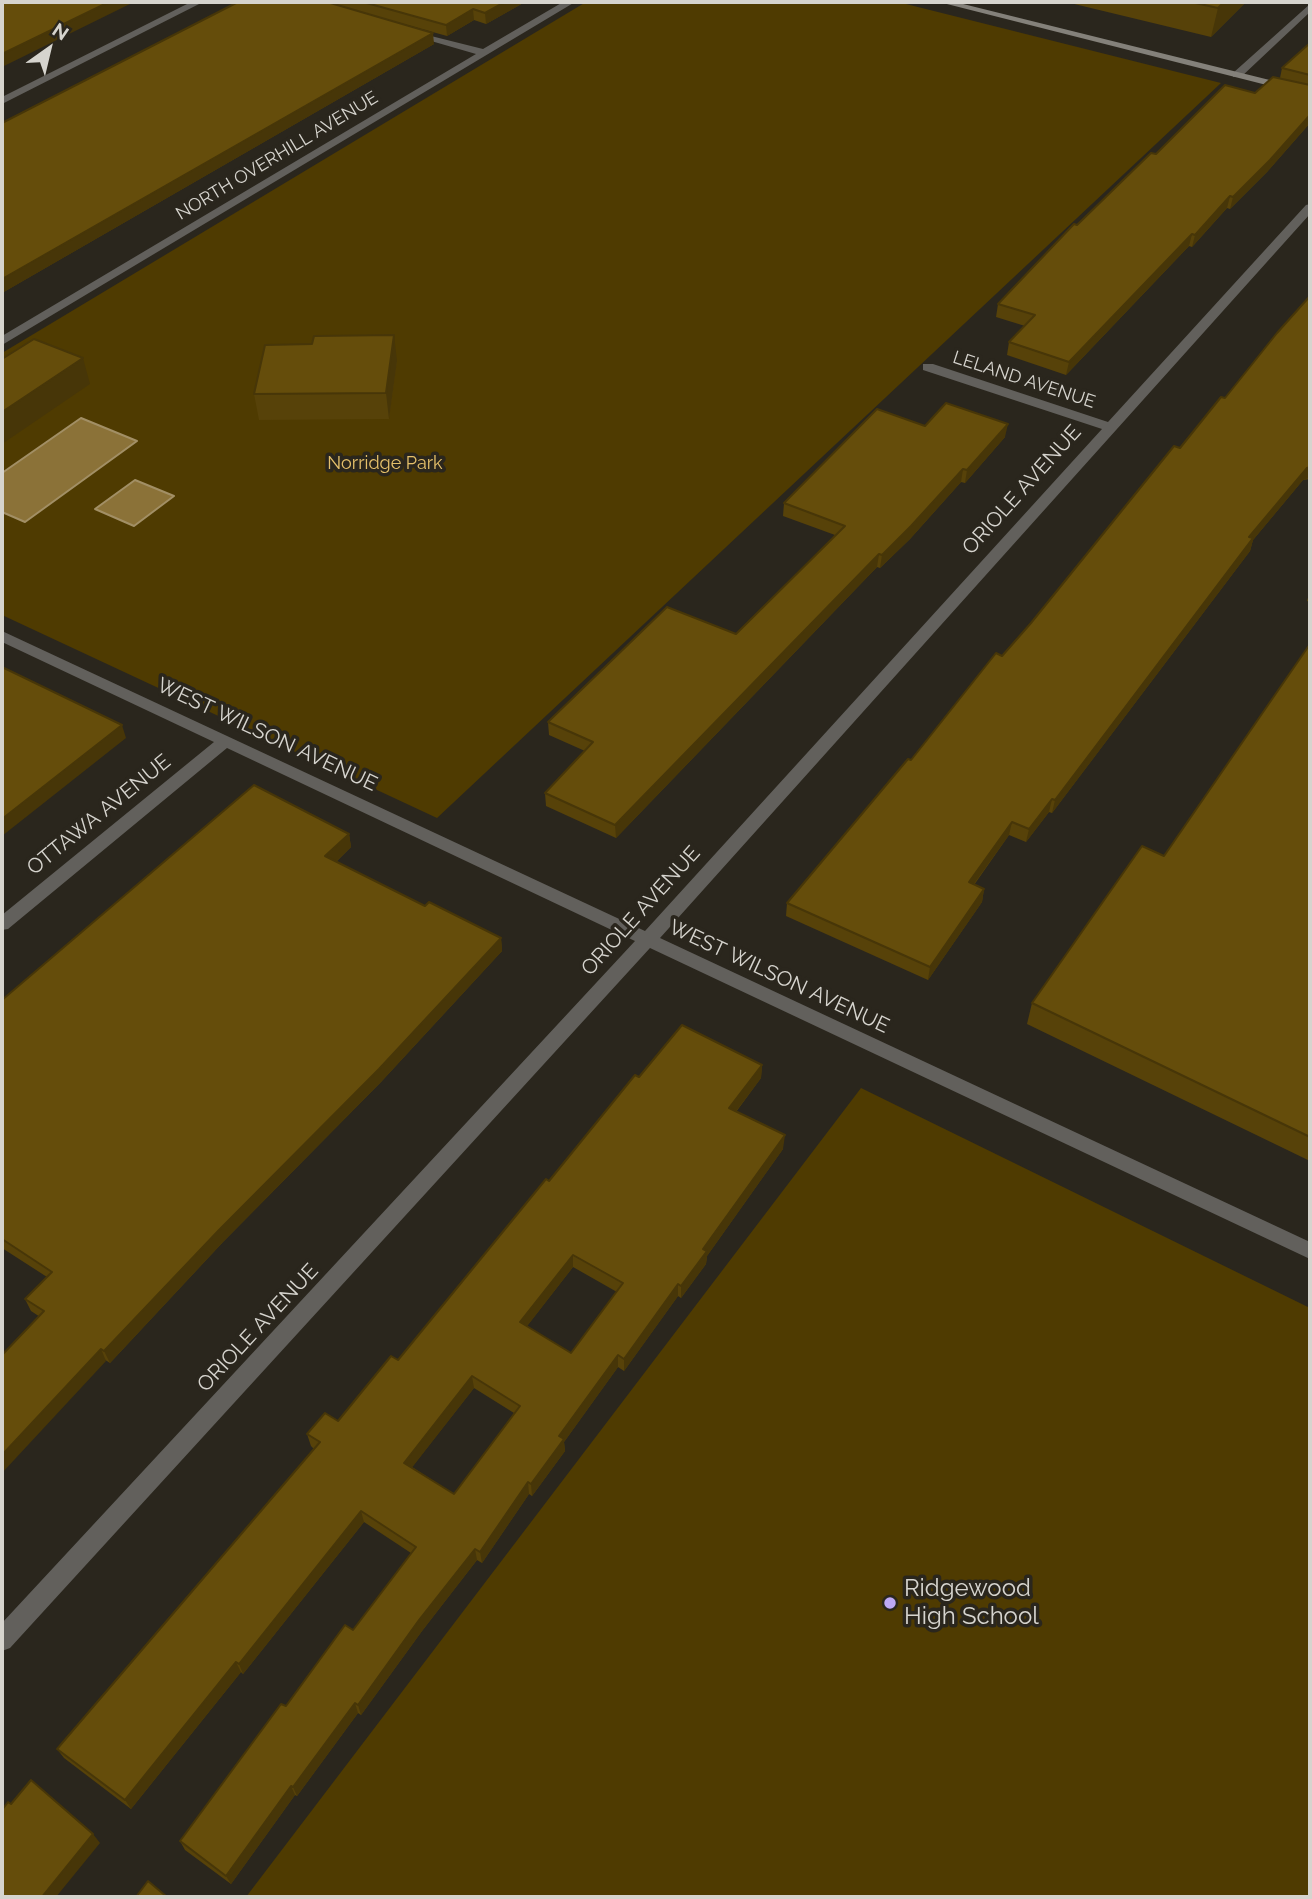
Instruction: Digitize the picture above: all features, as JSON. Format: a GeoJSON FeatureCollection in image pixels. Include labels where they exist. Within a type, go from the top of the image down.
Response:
{"type":"FeatureCollection","features":[{"type":"Feature","properties":{"kind":"main road"},"geometry":{"type":"LineString","coordinates":[[944,2],[1310,93]]}},
{"type":"Feature","properties":{"kind":"street"},"geometry":{"type":"LineString","coordinates":[[2,101],[198,2]]}},
{"type":"Feature","properties":{"kind":"street","name":"NORTH OVERHILL AVENUE"},"geometry":{"type":"LineString","coordinates":[[2,341],[570,2]]}},
{"type":"Feature","properties":{"kind":"street"},"geometry":{"type":"LineString","coordinates":[[1237,75],[1310,7]]}},
{"type":"Feature","properties":{"kind":"street"},"geometry":{"type":"LineString","coordinates":[[397,28],[485,53]]}},
{"type":"Feature","properties":{"kind":"street","name":"ORIOLE AVENUE"},"geometry":{"type":"LineString","coordinates":[[2,1640],[647,940],[1310,207]]}},
{"type":"Feature","properties":{"kind":"street","name":"LELAND AVENUE"},"geometry":{"type":"LineString","coordinates":[[928,367],[1110,427]]}},
{"type":"Feature","properties":{"kind":"street","name":"WEST WILSON AVENUE"},"geometry":{"type":"LineString","coordinates":[[2,636],[1310,1251]]}},
{"type":"Feature","properties":{"kind":"street","name":"OTTAWA AVENUE"},"geometry":{"type":"LineString","coordinates":[[2,924],[225,741]]}},
{"type":"Feature","properties":{"kind":"green space","name":"Norridge Park"},"geometry":{"type":"Polygon","coordinates":[[[586,2],[898,2],[1221,83],[437,818],[2,615],[2,353],[586,2]]]}},
{"type":"Feature","properties":{"kind":"green space","name":"Ridgewood High School"},"geometry":{"type":"Polygon","coordinates":[[[861,1088],[1310,1308],[1310,1897],[246,1897],[861,1088]]]}},
{"type":"Feature","properties":{"kind":"shaded area"},"geometry":{"type":"Polygon","coordinates":[[[81,418],[137,441],[25,522],[2,512],[2,473],[81,418]]]}},
{"type":"Feature","properties":{"kind":"shaded area"},"geometry":{"type":"Polygon","coordinates":[[[135,480],[174,496],[134,526],[95,509],[135,480]]]}},
{"type":"Feature","properties":{"kind":"building"},"geometry":{"type":"Polygon","coordinates":[[[2,2],[109,2],[2,54],[2,2]]]}},
{"type":"Feature","properties":{"kind":"building"},"geometry":{"type":"Polygon","coordinates":[[[238,2],[327,2],[433,33],[2,279],[2,123],[238,2]]]}},
{"type":"Feature","properties":{"kind":"building"},"geometry":{"type":"Polygon","coordinates":[[[363,2],[505,2],[485,13],[473,9],[446,25],[363,2]]]}},
{"type":"Feature","properties":{"kind":"building"},"geometry":{"type":"Polygon","coordinates":[[[1191,2],[1224,2],[1218,8],[1191,2]]]}},
{"type":"Feature","properties":{"kind":"building"},"geometry":{"type":"Polygon","coordinates":[[[1310,43],[1310,75],[1282,68],[1310,43]]]}},
{"type":"Feature","properties":{"kind":"building"},"geometry":{"type":"Polygon","coordinates":[[[1273,77],[1310,85],[1310,115],[1270,160],[1233,197],[1230,196],[1195,235],[1192,234],[1069,362],[1009,342],[1035,315],[998,304],[1074,224],[1077,225],[1151,153],[1156,154],[1225,85],[1255,93],[1273,77]]]}},
{"type":"Feature","properties":{"kind":"building"},"geometry":{"type":"Polygon","coordinates":[[[1310,296],[1310,467],[1249,537],[1253,538],[1055,800],[1052,799],[1029,829],[1012,822],[969,882],[984,889],[930,967],[787,903],[908,759],[911,760],[996,653],[1002,656],[1031,623],[1174,446],[1180,448],[1310,296]]]}},
{"type":"Feature","properties":{"kind":"building"},"geometry":{"type":"Polygon","coordinates":[[[394,335],[386,393],[254,394],[265,345],[312,344],[314,336],[394,335]]]}},
{"type":"Feature","properties":{"kind":"building"},"geometry":{"type":"Polygon","coordinates":[[[34,339],[83,358],[2,412],[2,359],[34,339]]]}},
{"type":"Feature","properties":{"kind":"building"},"geometry":{"type":"Polygon","coordinates":[[[946,403],[1008,424],[967,470],[963,469],[911,526],[882,555],[879,554],[615,825],[545,793],[593,742],[548,722],[667,607],[736,634],[845,526],[784,503],[877,409],[925,426],[946,403]]]}},
{"type":"Feature","properties":{"kind":"building"},"geometry":{"type":"Polygon","coordinates":[[[1310,644],[1310,1137],[1032,1003],[1142,846],[1164,856],[1310,644]]]}},
{"type":"Feature","properties":{"kind":"building"},"geometry":{"type":"Polygon","coordinates":[[[2,667],[122,725],[2,819],[2,667]]]}},
{"type":"Feature","properties":{"kind":"building"},"geometry":{"type":"Polygon","coordinates":[[[254,785],[349,834],[325,856],[425,906],[429,902],[501,938],[379,1069],[219,1230],[104,1351],[101,1349],[2,1455],[2,1355],[44,1311],[25,1299],[52,1272],[2,1239],[2,1000],[254,785]]]}},
{"type":"Feature","properties":{"kind":"building"},"geometry":{"type":"Polygon","coordinates":[[[682,1025],[762,1065],[729,1108],[785,1135],[703,1249],[707,1251],[681,1286],[678,1284],[624,1359],[618,1355],[559,1436],[564,1439],[531,1484],[528,1482],[480,1552],[475,1549],[419,1620],[358,1705],[355,1703],[226,1876],[180,1841],[281,1704],[286,1706],[345,1625],[353,1630],[416,1547],[361,1511],[239,1664],[236,1662],[125,1800],[57,1749],[320,1442],[307,1434],[325,1413],[338,1421],[391,1356],[398,1360],[546,1179],[549,1181],[635,1075],[639,1077],[682,1025]],[[573,1255],[520,1322],[571,1353],[623,1283],[573,1255]],[[472,1376],[404,1463],[454,1494],[520,1406],[472,1376]]]}},
{"type":"Feature","properties":{"kind":"building"},"geometry":{"type":"Polygon","coordinates":[[[31,1780],[93,1834],[42,1897],[2,1897],[2,1810],[8,1802],[11,1804],[31,1780]]]}},
{"type":"Feature","properties":{"kind":"building"},"geometry":{"type":"Polygon","coordinates":[[[148,1881],[167,1897],[136,1897],[148,1881]]]}},
{"type":"Feature","properties":{"kind":"place","name":"Ridgewood High School"},"geometry":{"type":"Point","coordinates":[890,1603]}}]}
